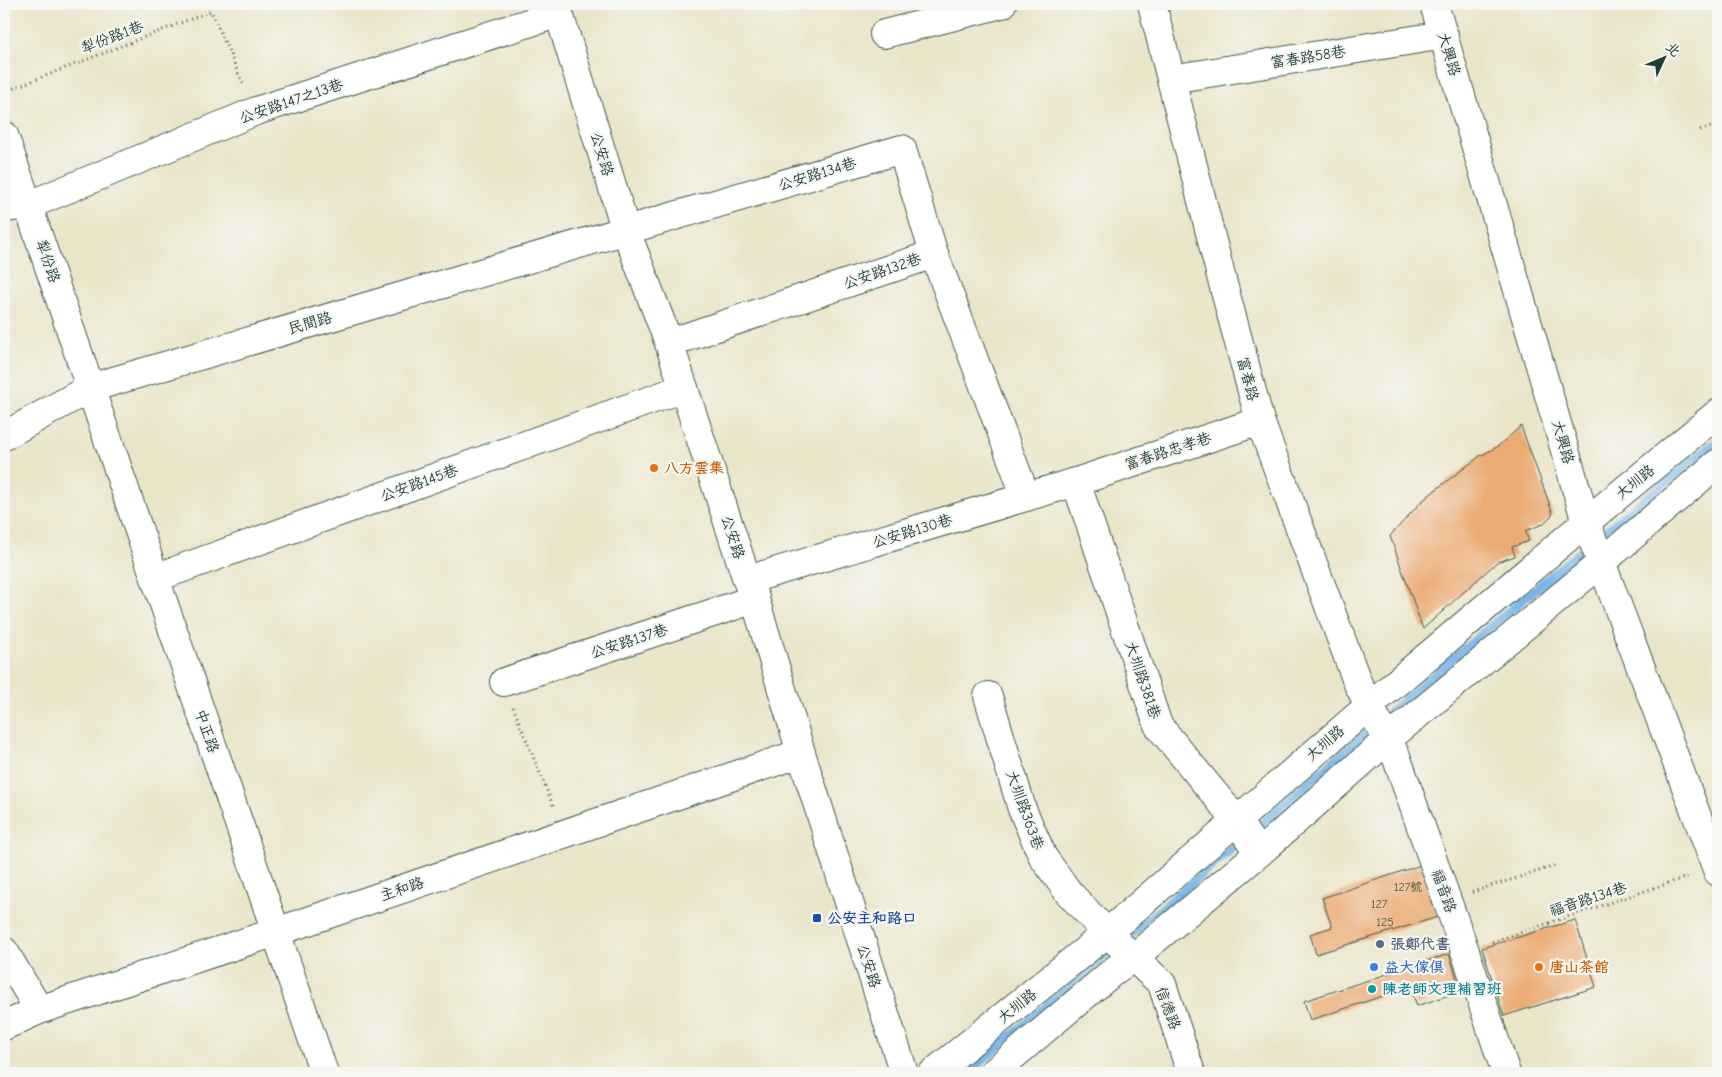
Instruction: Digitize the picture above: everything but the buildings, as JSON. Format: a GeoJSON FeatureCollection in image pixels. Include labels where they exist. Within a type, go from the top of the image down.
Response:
{"type":"FeatureCollection","features":[{"type":"Feature","properties":{"kind":"street"},"geometry":{"type":"LineString","coordinates":[[884,34],[1002,4]]}},
{"type":"Feature","properties":{"kind":"street","name":"富春路"},"geometry":{"type":"LineString","coordinates":[[1152,4],[1260,421],[1358,684],[1388,739]]}},
{"type":"Feature","properties":{"kind":"street","name":"大興路"},"geometry":{"type":"LineString","coordinates":[[1434,4],[1586,522],[1718,870]]}},
{"type":"Feature","properties":{"kind":"street","name":"公安路147之13巷"},"geometry":{"type":"LineString","coordinates":[[16,206],[256,111],[557,8]]}},
{"type":"Feature","properties":{"kind":"street","name":"公安路"},"geometry":{"type":"LineString","coordinates":[[557,8],[626,231],[669,343],[751,590],[904,1073]]}},
{"type":"Feature","properties":{"kind":"street","name":"富春路58巷"},"geometry":{"type":"LineString","coordinates":[[1171,79],[1444,35]]}},
{"type":"Feature","properties":{"kind":"street","name":"犁份路"},"geometry":{"type":"LineString","coordinates":[[4,135],[16,206],[90,388]]}},
{"type":"Feature","properties":{"kind":"street","name":"公安路134巷"},"geometry":{"type":"LineString","coordinates":[[626,231],[902,149],[934,254]]}},
{"type":"Feature","properties":{"kind":"street","name":"民間路"},"geometry":{"type":"LineString","coordinates":[[4,436],[90,388],[626,231]]}},
{"type":"Feature","properties":{"kind":"street","name":"公安路132巷"},"geometry":{"type":"LineString","coordinates":[[669,343],[934,254],[1026,497]]}},
{"type":"Feature","properties":{"kind":"street","name":"中正路"},"geometry":{"type":"LineString","coordinates":[[90,388],[324,1073]]}},
{"type":"Feature","properties":{"kind":"street","name":"公安路145巷"},"geometry":{"type":"LineString","coordinates":[[155,578],[684,388]]}},
{"type":"Feature","properties":{"kind":"street","name":"大圳路"},"geometry":{"type":"LineString","coordinates":[[933,1073],[1107,933],[1370,705],[1718,413]]}},
{"type":"Feature","properties":{"kind":"street","name":"富春路忠孝巷"},"geometry":{"type":"LineString","coordinates":[[1076,482],[1260,421]]}},
{"type":"Feature","properties":{"kind":"street"},"geometry":{"type":"LineString","coordinates":[[993,1073],[1115,970],[1133,958],[1259,853],[1388,739],[1601,563],[1718,463]]}},
{"type":"Feature","properties":{"kind":"street","name":"公安路130巷"},"geometry":{"type":"LineString","coordinates":[[751,590],[1026,497],[1076,482]]}},
{"type":"Feature","properties":{"kind":"street","name":"大圳路381巷"},"geometry":{"type":"LineString","coordinates":[[1076,482],[1158,725],[1236,820],[1259,853]]}},
{"type":"Feature","properties":{"kind":"street","name":"公安路137巷"},"geometry":{"type":"LineString","coordinates":[[504,682],[751,590]]}},
{"type":"Feature","properties":{"kind":"street","name":"大圳路363巷"},"geometry":{"type":"LineString","coordinates":[[988,696],[1022,809],[1043,857],[1068,893],[1107,933]]}},
{"type":"Feature","properties":{"kind":"street","name":"福音路"},"geometry":{"type":"LineString","coordinates":[[1388,739],[1396,756],[1447,900],[1506,1073]]}},
{"type":"Feature","properties":{"kind":"street","name":"主和路"},"geometry":{"type":"LineString","coordinates":[[4,1026],[39,1010],[276,932],[802,753]]}},
{"type":"Feature","properties":{"kind":"street","name":"信德路"},"geometry":{"type":"LineString","coordinates":[[1107,933],[1162,984],[1191,1073]]}},
{"type":"Feature","properties":{"kind":"street"},"geometry":{"type":"LineString","coordinates":[[4,951],[39,1010]]}},
{"type":"Feature","properties":{"kind":"path","name":"犁份路1巷"},"geometry":{"type":"LineString","coordinates":[[4,92],[211,11],[256,111]]}},
{"type":"Feature","properties":{"kind":"path"},"geometry":{"type":"LineString","coordinates":[[1700,130],[1718,125]]}},
{"type":"Feature","properties":{"kind":"path"},"geometry":{"type":"LineString","coordinates":[[504,682],[564,834]]}},
{"type":"Feature","properties":{"kind":"path"},"geometry":{"type":"LineString","coordinates":[[1447,900],[1555,866]]}},
{"type":"Feature","properties":{"kind":"path","name":"福音路134巷"},"geometry":{"type":"LineString","coordinates":[[1465,951],[1718,870]]}},
{"type":"Feature","properties":{"kind":"waterway"},"geometry":{"type":"LineString","coordinates":[[967,1073],[1506,614],[1611,526],[1718,441]]}},
{"type":"Feature","properties":{"kind":"place","name":"八方雲集"},"geometry":{"type":"Point","coordinates":[654,468]}},
{"type":"Feature","properties":{"kind":"place","name":"公安主和路口"},"geometry":{"type":"Point","coordinates":[817,918]}},
{"type":"Feature","properties":{"kind":"place","name":"張鄭代書"},"geometry":{"type":"Point","coordinates":[1380,944]}},
{"type":"Feature","properties":{"kind":"place","name":"益大傢俱"},"geometry":{"type":"Point","coordinates":[1374,967]}},
{"type":"Feature","properties":{"kind":"place","name":"唐山茶館"},"geometry":{"type":"Point","coordinates":[1539,967]}},
{"type":"Feature","properties":{"kind":"place","name":"陳老師文理補習班"},"geometry":{"type":"Point","coordinates":[1372,989]}}]}
